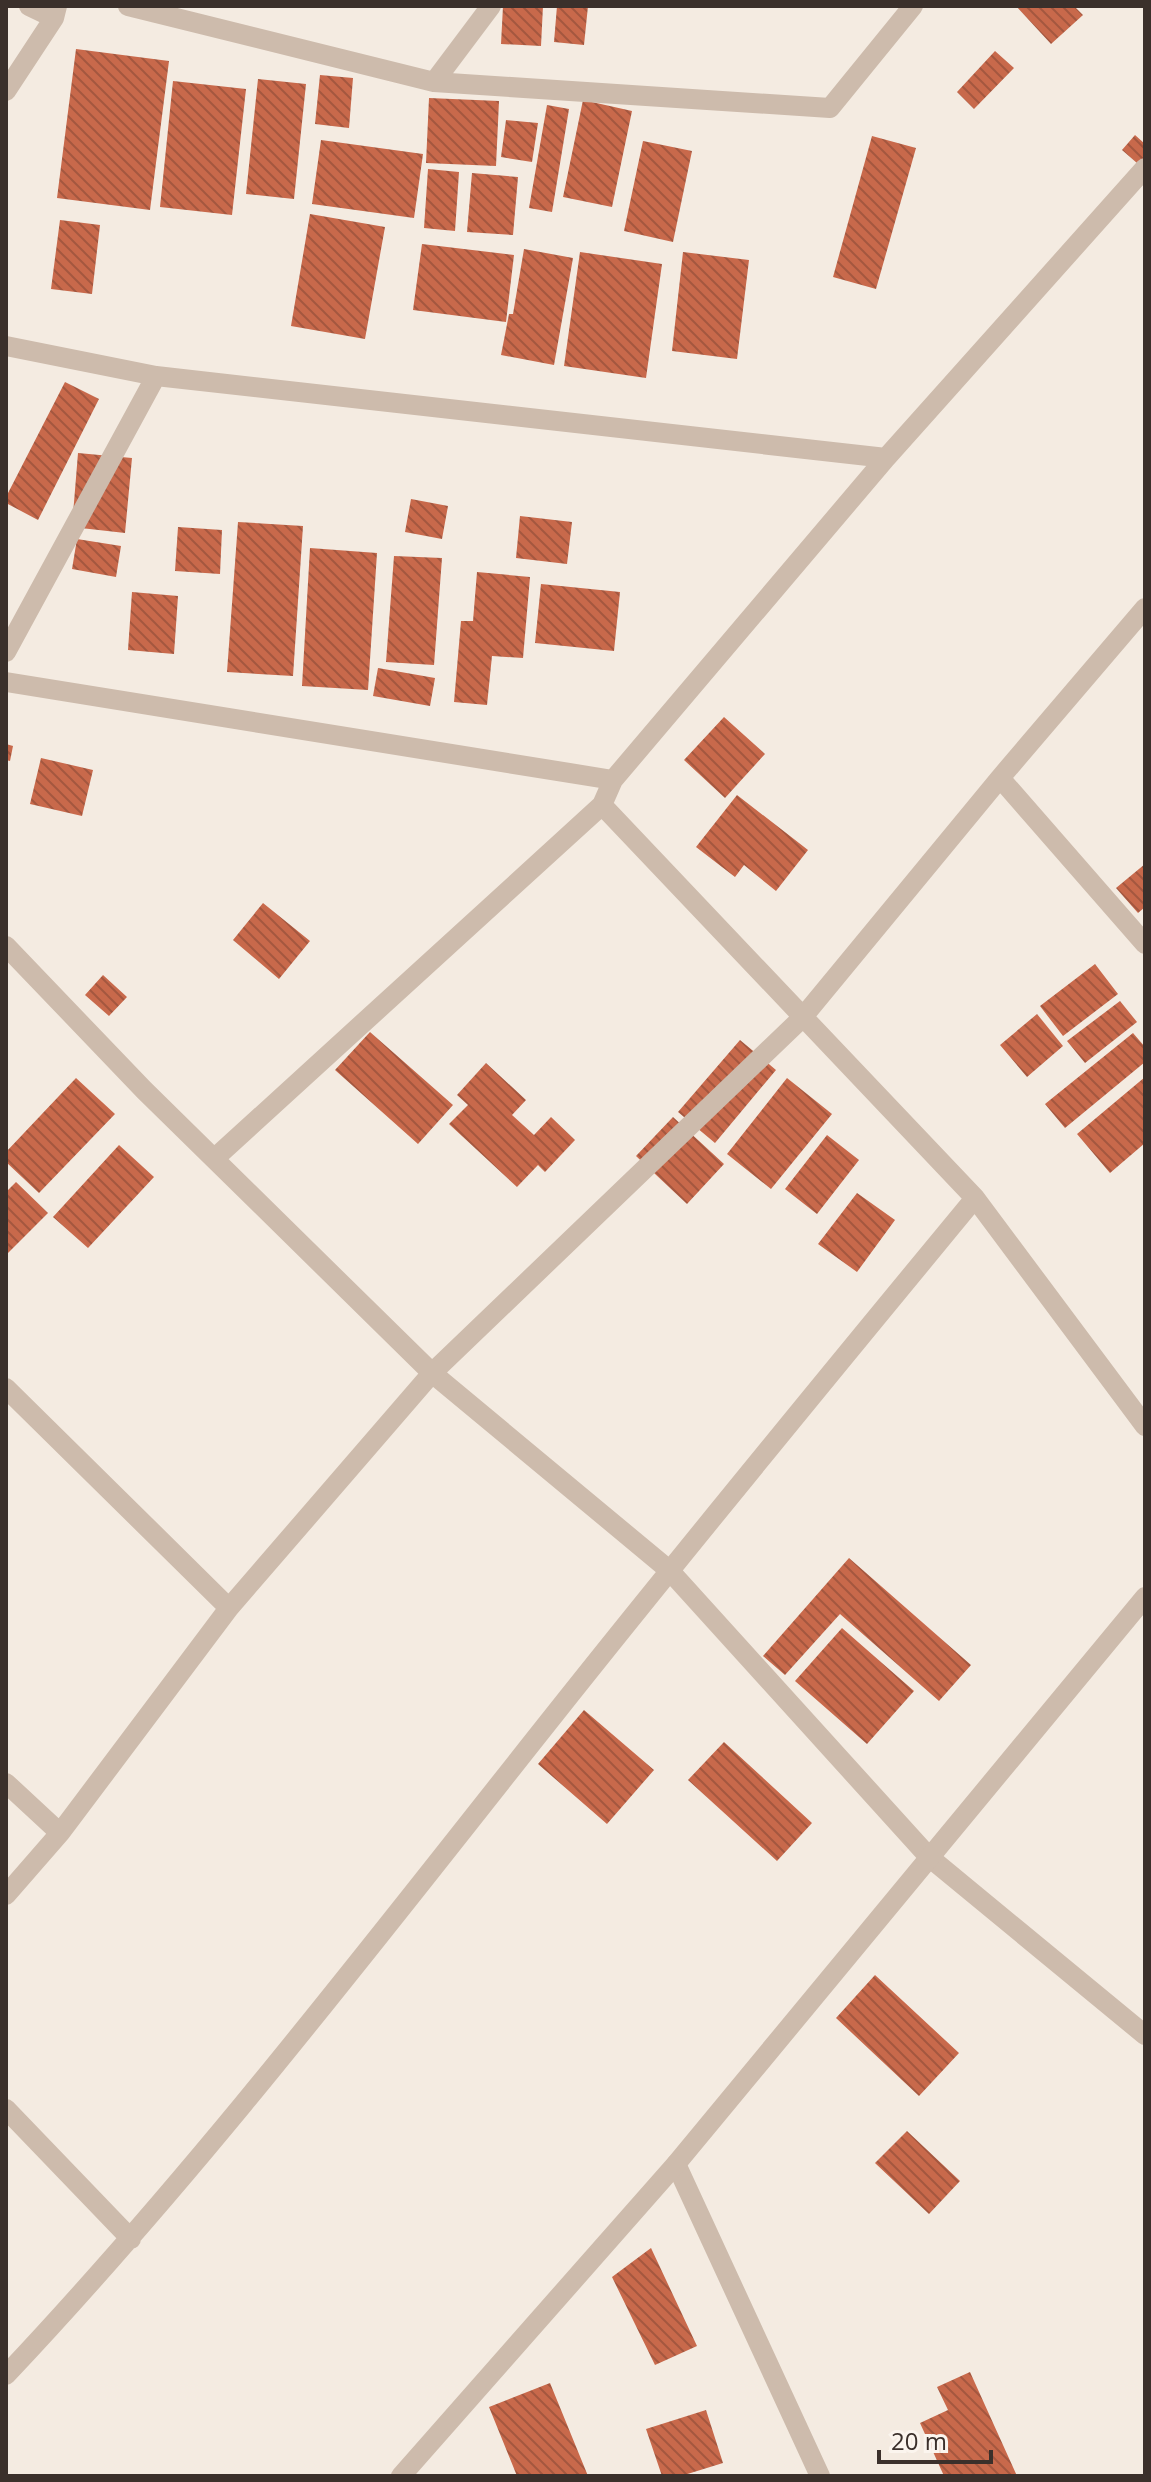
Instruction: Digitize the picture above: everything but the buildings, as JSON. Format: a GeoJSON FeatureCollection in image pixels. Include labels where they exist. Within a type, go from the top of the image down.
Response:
{"type":"FeatureCollection","features":[{"type":"Feature","properties":{"kind":"street"},"geometry":{"type":"LineString","coordinates":[[6,91],[56,12],[29,6]]}},
{"type":"Feature","properties":{"kind":"street"},"geometry":{"type":"LineString","coordinates":[[128,6],[434,82],[830,108],[913,6]]}},
{"type":"Feature","properties":{"kind":"street"},"geometry":{"type":"LineString","coordinates":[[434,82],[491,6]]}},
{"type":"Feature","properties":{"kind":"street"},"geometry":{"type":"LineString","coordinates":[[215,1158],[602,805],[613,780],[886,458],[1145,168]]}},
{"type":"Feature","properties":{"kind":"street"},"geometry":{"type":"LineString","coordinates":[[6,346],[156,376],[886,458]]}},
{"type":"Feature","properties":{"kind":"street"},"geometry":{"type":"LineString","coordinates":[[6,652],[156,376]]}},
{"type":"Feature","properties":{"kind":"street"},"geometry":{"type":"LineString","coordinates":[[6,1895],[60,1833],[229,1608],[432,1373],[802,1018],[1145,608]]}},
{"type":"Feature","properties":{"kind":"street"},"geometry":{"type":"LineString","coordinates":[[6,682],[613,780]]}},
{"type":"Feature","properties":{"kind":"street"},"geometry":{"type":"LineString","coordinates":[[1000,778],[1145,944]]}},
{"type":"Feature","properties":{"kind":"street"},"geometry":{"type":"LineString","coordinates":[[602,805],[975,1198],[1145,1426]]}},
{"type":"Feature","properties":{"kind":"street"},"geometry":{"type":"LineString","coordinates":[[6,946],[144,1090],[432,1373],[669,1570],[929,1857],[1145,2035]]}},
{"type":"Feature","properties":{"kind":"street"},"geometry":{"type":"LineString","coordinates":[[6,2375],[131,2239],[300,2035],[669,1570],[975,1198]]}},
{"type":"Feature","properties":{"kind":"street"},"geometry":{"type":"LineString","coordinates":[[6,1388],[229,1608]]}},
{"type":"Feature","properties":{"kind":"street"},"geometry":{"type":"LineString","coordinates":[[409,2472],[676,2164],[1145,1597]]}},
{"type":"Feature","properties":{"kind":"street"},"geometry":{"type":"LineString","coordinates":[[6,1783],[60,1833]]}},
{"type":"Feature","properties":{"kind":"street"},"geometry":{"type":"LineString","coordinates":[[6,2109],[131,2239]]}},
{"type":"Feature","properties":{"kind":"street"},"geometry":{"type":"LineString","coordinates":[[676,2164],[820,2476]]}}]}
